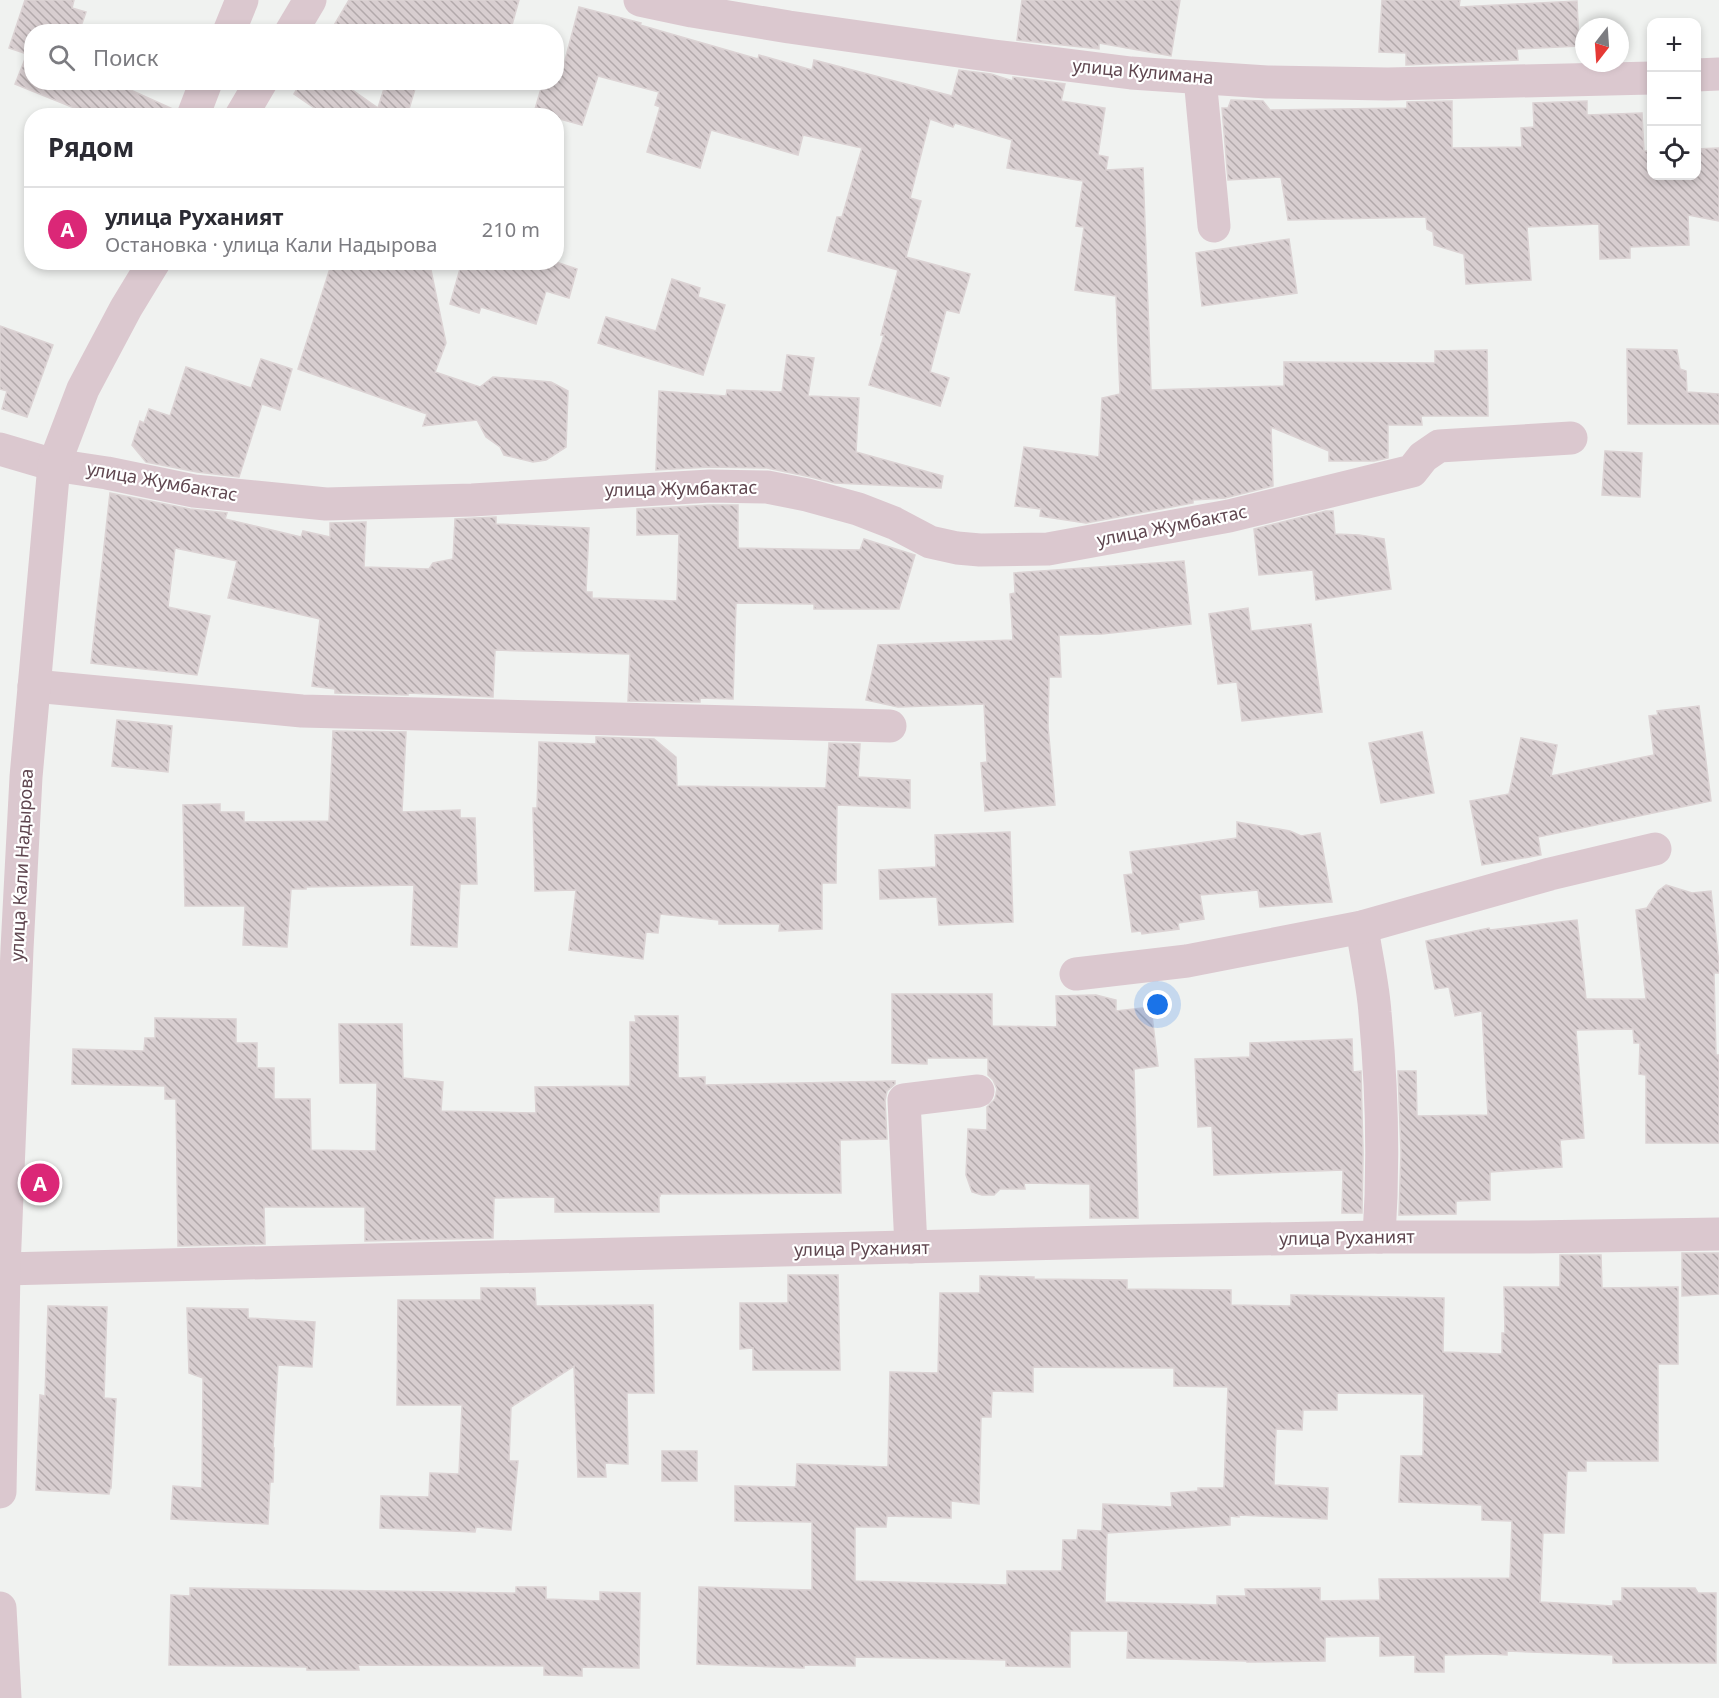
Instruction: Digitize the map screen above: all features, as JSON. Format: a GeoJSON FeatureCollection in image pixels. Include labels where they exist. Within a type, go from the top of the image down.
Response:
{"type":"FeatureCollection","features":[{"type":"Feature","properties":{"kind":"street"},"geometry":{"type":"LineString","coordinates":[[232,24],[242,0]]}},
{"type":"Feature","properties":{"kind":"street"},"geometry":{"type":"LineString","coordinates":[[296,24],[309,0]]}},
{"type":"Feature","properties":{"kind":"street","name":"улица Кулимана"},"geometry":{"type":"LineString","coordinates":[[640,0],[789,27],[1131,73],[1267,82],[1388,84],[1647,78]]}},
{"type":"Feature","properties":{"kind":"street"},"geometry":{"type":"LineString","coordinates":[[1701,75],[1719,74]]}},
{"type":"Feature","properties":{"kind":"street"},"geometry":{"type":"LineString","coordinates":[[1200,78],[1214,226]]}},
{"type":"Feature","properties":{"kind":"street"},"geometry":{"type":"LineString","coordinates":[[196,108],[203,90]]}},
{"type":"Feature","properties":{"kind":"street"},"geometry":{"type":"LineString","coordinates":[[246,108],[257,90]]}},
{"type":"Feature","properties":{"kind":"street","name":"улица Кали Надырова"},"geometry":{"type":"LineString","coordinates":[[0,1492],[4,1269],[26,777],[54,465],[83,389],[149,270]]}},
{"type":"Feature","properties":{"kind":"street","name":"улица Жумбактас"},"geometry":{"type":"LineString","coordinates":[[0,449],[54,465],[107,473],[194,491],[326,504],[472,500],[711,486],[767,487],[858,509],[894,523],[930,542],[980,550],[1048,549],[1229,516],[1412,471],[1438,446],[1570,438]]}},
{"type":"Feature","properties":{"kind":"street"},"geometry":{"type":"LineString","coordinates":[[34,686],[302,711],[890,726]]}},
{"type":"Feature","properties":{"kind":"street"},"geometry":{"type":"LineString","coordinates":[[1076,974],[1187,961],[1362,927],[1550,874],[1655,849]]}},
{"type":"Feature","properties":{"kind":"street"},"geometry":{"type":"LineString","coordinates":[[1362,927],[1375,1011],[1382,1112],[1382,1195],[1379,1237]]}},
{"type":"Feature","properties":{"kind":"street"},"geometry":{"type":"LineString","coordinates":[[911,1247],[904,1100],[978,1091]]}},
{"type":"Feature","properties":{"kind":"street","name":"улица Руханият"},"geometry":{"type":"LineString","coordinates":[[4,1269],[1379,1237],[1719,1234]]}},
{"type":"Feature","properties":{"kind":"street"},"geometry":{"type":"LineString","coordinates":[[0,1608],[4,1698]]}},
{"type":"Feature","properties":{"kind":"building"},"geometry":{"type":"Polygon","coordinates":[[[25,0],[74,0],[72,8],[86,12],[82,24],[24,24],[24,53],[9,48],[25,0]]]}},
{"type":"Feature","properties":{"kind":"building"},"geometry":{"type":"Polygon","coordinates":[[[349,0],[519,0],[512,24],[335,24],[349,0]]]}},
{"type":"Feature","properties":{"kind":"building"},"geometry":{"type":"Polygon","coordinates":[[[1022,0],[1180,0],[1171,56],[1099,43],[1099,49],[1017,40],[1022,0]]]}},
{"type":"Feature","properties":{"kind":"building"},"geometry":{"type":"Polygon","coordinates":[[[1382,0],[1460,0],[1459,7],[1577,1],[1575,46],[1517,49],[1518,60],[1406,65],[1406,53],[1379,52],[1382,0]]]}},
{"type":"Feature","properties":{"kind":"building"},"geometry":{"type":"Polygon","coordinates":[[[579,7],[641,23],[640,25],[758,59],[759,55],[812,70],[814,60],[952,96],[959,70],[991,74],[1013,81],[1013,77],[1065,84],[1061,101],[1105,108],[1098,155],[1108,157],[1106,170],[1143,168],[1151,390],[1284,386],[1284,362],[1435,363],[1435,351],[1487,350],[1488,416],[1421,416],[1422,425],[1388,425],[1388,458],[1374,461],[1329,461],[1329,451],[1271,427],[1273,486],[1225,498],[1193,500],[1193,503],[1086,523],[1040,516],[1041,509],[1015,506],[1024,447],[1099,457],[1102,398],[1120,394],[1116,296],[1075,290],[1084,227],[1076,226],[1083,181],[1007,168],[1012,140],[955,123],[953,127],[930,119],[910,198],[921,201],[906,257],[970,274],[959,313],[946,310],[930,372],[949,378],[940,406],[869,385],[884,335],[881,335],[898,270],[828,251],[837,217],[842,217],[862,148],[803,135],[798,155],[711,130],[700,168],[647,152],[660,107],[655,105],[659,92],[598,76],[582,125],[564,120],[564,108],[535,108],[541,90],[564,90],[564,64],[579,7]]]}},
{"type":"Feature","properties":{"kind":"building"},"geometry":{"type":"Polygon","coordinates":[[[24,62],[24,88],[15,84],[24,62]]]}},
{"type":"Feature","properties":{"kind":"building"},"geometry":{"type":"Polygon","coordinates":[[[30,90],[131,90],[171,108],[74,108],[30,90]]]}},
{"type":"Feature","properties":{"kind":"building"},"geometry":{"type":"Polygon","coordinates":[[[296,90],[352,90],[378,108],[314,108],[294,94],[296,90]]]}},
{"type":"Feature","properties":{"kind":"building"},"geometry":{"type":"Polygon","coordinates":[[[384,90],[415,90],[409,108],[378,108],[384,90]]]}},
{"type":"Feature","properties":{"kind":"building"},"geometry":{"type":"Polygon","coordinates":[[[1231,100],[1263,101],[1270,110],[1407,108],[1407,102],[1452,101],[1452,148],[1522,147],[1521,128],[1534,127],[1533,103],[1587,101],[1587,115],[1642,113],[1644,151],[1647,151],[1647,180],[1701,180],[1701,149],[1719,148],[1719,221],[1688,215],[1689,245],[1630,247],[1630,258],[1600,259],[1599,224],[1527,227],[1531,280],[1466,284],[1464,254],[1434,245],[1433,232],[1427,229],[1426,217],[1288,220],[1281,177],[1228,180],[1222,108],[1228,108],[1231,100]]]}},
{"type":"Feature","properties":{"kind":"building"},"geometry":{"type":"Polygon","coordinates":[[[1289,239],[1297,293],[1202,306],[1196,253],[1289,239]]]}},
{"type":"Feature","properties":{"kind":"building"},"geometry":{"type":"Polygon","coordinates":[[[564,265],[577,269],[569,298],[546,291],[536,324],[481,307],[479,313],[450,304],[460,270],[564,270],[564,265]]]}},
{"type":"Feature","properties":{"kind":"building"},"geometry":{"type":"Polygon","coordinates":[[[329,270],[431,270],[446,343],[435,372],[480,387],[493,377],[551,382],[568,391],[566,447],[546,460],[533,462],[504,455],[500,447],[486,437],[477,420],[423,426],[427,414],[298,369],[329,270]]]}},
{"type":"Feature","properties":{"kind":"building"},"geometry":{"type":"Polygon","coordinates":[[[672,279],[700,288],[698,297],[725,305],[703,375],[598,343],[606,317],[656,331],[672,279]]]}},
{"type":"Feature","properties":{"kind":"building"},"geometry":{"type":"Polygon","coordinates":[[[0,326],[53,345],[27,417],[2,409],[7,391],[0,389],[0,326]]]}},
{"type":"Feature","properties":{"kind":"building"},"geometry":{"type":"Polygon","coordinates":[[[1627,349],[1677,350],[1680,369],[1686,371],[1687,392],[1719,394],[1719,424],[1628,424],[1627,349]]]}},
{"type":"Feature","properties":{"kind":"building"},"geometry":{"type":"Polygon","coordinates":[[[787,355],[814,358],[808,396],[859,398],[856,452],[943,476],[941,488],[835,483],[767,468],[710,467],[656,470],[659,391],[726,396],[727,390],[782,392],[787,355]]]}},
{"type":"Feature","properties":{"kind":"building"},"geometry":{"type":"Polygon","coordinates":[[[261,359],[292,369],[280,410],[262,404],[239,477],[146,462],[132,445],[140,421],[144,423],[149,409],[170,416],[186,367],[251,388],[261,359]]]}},
{"type":"Feature","properties":{"kind":"building"},"geometry":{"type":"Polygon","coordinates":[[[1605,451],[1642,453],[1640,497],[1602,495],[1605,451]]]}},
{"type":"Feature","properties":{"kind":"building"},"geometry":{"type":"Polygon","coordinates":[[[110,493],[190,509],[227,513],[225,519],[301,537],[303,531],[330,537],[330,523],[366,522],[364,567],[429,569],[433,563],[453,559],[455,519],[496,517],[496,524],[589,528],[586,592],[592,592],[592,598],[677,601],[679,534],[637,535],[637,509],[738,505],[738,548],[860,550],[864,539],[915,555],[899,609],[814,609],[814,604],[736,603],[733,699],[700,698],[700,702],[628,701],[630,654],[495,650],[493,697],[408,693],[408,695],[335,693],[335,689],[312,686],[320,619],[228,598],[237,561],[175,548],[168,607],[210,616],[197,675],[91,663],[110,493]]]}},
{"type":"Feature","properties":{"kind":"building"},"geometry":{"type":"Polygon","coordinates":[[[1333,511],[1335,534],[1384,539],[1391,589],[1316,600],[1313,570],[1259,575],[1254,529],[1333,511]]]}},
{"type":"Feature","properties":{"kind":"building"},"geometry":{"type":"Polygon","coordinates":[[[1184,561],[1191,624],[1102,634],[1059,635],[1061,677],[1049,677],[1048,726],[1055,805],[985,811],[981,763],[987,762],[984,704],[898,707],[866,700],[878,645],[1013,640],[1010,594],[1015,593],[1014,573],[1184,561]]]}},
{"type":"Feature","properties":{"kind":"building"},"geometry":{"type":"Polygon","coordinates":[[[1248,608],[1251,631],[1311,624],[1322,712],[1242,721],[1237,682],[1218,684],[1209,614],[1248,608]]]}},
{"type":"Feature","properties":{"kind":"building"},"geometry":{"type":"Polygon","coordinates":[[[1699,706],[1711,801],[1538,837],[1541,855],[1482,865],[1470,801],[1509,794],[1521,738],[1557,745],[1551,776],[1654,755],[1649,716],[1658,715],[1657,711],[1699,706]]]}},
{"type":"Feature","properties":{"kind":"building"},"geometry":{"type":"Polygon","coordinates":[[[117,720],[172,726],[168,772],[112,766],[117,720]]]}},
{"type":"Feature","properties":{"kind":"building"},"geometry":{"type":"Polygon","coordinates":[[[333,731],[406,732],[402,812],[460,810],[460,818],[475,818],[477,884],[460,884],[457,947],[411,945],[414,885],[291,889],[287,947],[243,945],[245,906],[185,906],[183,805],[220,804],[220,812],[244,812],[244,822],[329,821],[333,731]]]}},
{"type":"Feature","properties":{"kind":"building"},"geometry":{"type":"Polygon","coordinates":[[[1422,732],[1434,793],[1381,803],[1369,743],[1422,732]]]}},
{"type":"Feature","properties":{"kind":"building"},"geometry":{"type":"Polygon","coordinates":[[[596,737],[654,739],[676,757],[677,786],[826,788],[829,743],[860,744],[858,777],[910,780],[910,808],[837,805],[836,883],[822,883],[822,929],[779,931],[780,924],[719,924],[719,920],[660,914],[658,933],[646,932],[643,959],[569,950],[576,890],[535,891],[533,808],[537,808],[539,742],[596,744],[596,737]]]}},
{"type":"Feature","properties":{"kind":"building"},"geometry":{"type":"Polygon","coordinates":[[[1237,822],[1290,831],[1301,836],[1320,833],[1332,902],[1260,907],[1258,890],[1200,895],[1204,919],[1178,923],[1179,929],[1142,934],[1141,931],[1132,932],[1124,875],[1133,874],[1130,852],[1237,838],[1237,822]]]}},
{"type":"Feature","properties":{"kind":"building"},"geometry":{"type":"Polygon","coordinates":[[[1010,832],[1013,922],[939,925],[937,897],[880,899],[879,870],[936,867],[935,835],[1010,832]]]}},
{"type":"Feature","properties":{"kind":"building"},"geometry":{"type":"Polygon","coordinates":[[[1666,885],[1692,893],[1711,891],[1719,964],[1719,973],[1714,973],[1716,1055],[1719,1055],[1719,1143],[1646,1143],[1646,1075],[1639,1074],[1640,1043],[1634,1043],[1633,1029],[1576,1030],[1584,1138],[1560,1140],[1562,1167],[1490,1172],[1490,1200],[1456,1201],[1456,1214],[1399,1215],[1401,1153],[1398,1071],[1416,1071],[1417,1116],[1488,1115],[1482,1011],[1455,1016],[1449,987],[1435,989],[1426,941],[1489,928],[1490,930],[1577,920],[1586,999],[1646,999],[1636,910],[1647,908],[1658,891],[1666,885]]]}},
{"type":"Feature","properties":{"kind":"building"},"geometry":{"type":"Polygon","coordinates":[[[892,994],[992,994],[992,1026],[1057,1027],[1056,996],[1096,995],[1116,1000],[1116,1011],[1151,1007],[1158,1066],[1134,1069],[1138,1218],[1090,1218],[1090,1184],[1024,1183],[1025,1189],[1000,1189],[994,1195],[972,1192],[966,1175],[968,1129],[987,1130],[987,1107],[995,1099],[997,1089],[988,1075],[988,1058],[927,1058],[927,1064],[892,1063],[892,994]]]}},
{"type":"Feature","properties":{"kind":"building"},"geometry":{"type":"Polygon","coordinates":[[[635,1016],[678,1016],[678,1078],[705,1077],[705,1085],[895,1081],[895,1084],[887,1091],[885,1100],[887,1139],[840,1140],[841,1193],[660,1194],[659,1212],[555,1212],[555,1197],[494,1198],[493,1238],[365,1241],[365,1207],[264,1207],[265,1244],[178,1246],[176,1099],[165,1099],[165,1086],[72,1084],[73,1049],[144,1051],[145,1038],[155,1038],[155,1018],[236,1019],[236,1043],[257,1043],[257,1068],[274,1068],[274,1099],[310,1099],[311,1150],[376,1151],[377,1083],[340,1083],[339,1024],[402,1024],[403,1078],[443,1082],[441,1111],[536,1113],[535,1087],[630,1086],[630,1022],[636,1022],[635,1016]]]}},
{"type":"Feature","properties":{"kind":"building"},"geometry":{"type":"Polygon","coordinates":[[[1352,1039],[1353,1072],[1361,1071],[1362,1213],[1342,1213],[1343,1170],[1214,1175],[1212,1126],[1198,1127],[1195,1059],[1250,1057],[1250,1043],[1352,1039]]]}},
{"type":"Feature","properties":{"kind":"building"},"geometry":{"type":"Polygon","coordinates":[[[1682,1253],[1719,1253],[1719,1294],[1682,1296],[1682,1253]]]}},
{"type":"Feature","properties":{"kind":"building"},"geometry":{"type":"Polygon","coordinates":[[[1560,1255],[1601,1255],[1602,1288],[1678,1287],[1678,1364],[1658,1364],[1658,1461],[1586,1461],[1586,1471],[1567,1471],[1564,1533],[1543,1533],[1540,1602],[1613,1606],[1613,1601],[1622,1601],[1622,1588],[1695,1588],[1698,1593],[1716,1593],[1716,1663],[1613,1663],[1613,1655],[1507,1651],[1507,1655],[1444,1655],[1444,1672],[1415,1672],[1415,1655],[1380,1656],[1380,1636],[1325,1637],[1325,1661],[1247,1662],[1127,1658],[1128,1631],[1070,1631],[1070,1667],[1006,1666],[1006,1660],[855,1657],[855,1666],[804,1665],[804,1668],[697,1664],[699,1587],[812,1590],[812,1522],[735,1521],[735,1486],[796,1487],[797,1464],[888,1467],[890,1372],[938,1373],[940,1293],[980,1293],[980,1276],[1127,1280],[1127,1289],[1231,1290],[1231,1305],[1291,1306],[1291,1295],[1444,1298],[1443,1352],[1502,1354],[1502,1333],[1505,1333],[1504,1287],[1560,1287],[1560,1255]],[[1033,1367],[1033,1392],[992,1391],[991,1417],[981,1417],[979,1504],[951,1501],[951,1518],[887,1516],[886,1527],[855,1527],[855,1581],[1007,1585],[1007,1571],[1062,1571],[1063,1540],[1077,1540],[1078,1530],[1102,1531],[1103,1504],[1172,1507],[1171,1493],[1198,1491],[1198,1488],[1224,1488],[1228,1387],[1174,1386],[1174,1368],[1033,1367]],[[1337,1393],[1337,1410],[1303,1410],[1302,1430],[1276,1429],[1274,1485],[1328,1488],[1327,1519],[1239,1515],[1239,1517],[1230,1516],[1230,1525],[1107,1533],[1105,1602],[1217,1605],[1217,1596],[1246,1596],[1245,1589],[1320,1588],[1320,1601],[1380,1600],[1379,1579],[1510,1578],[1512,1521],[1482,1520],[1482,1505],[1399,1502],[1401,1456],[1423,1456],[1424,1394],[1337,1393]]]}},
{"type":"Feature","properties":{"kind":"building"},"geometry":{"type":"Polygon","coordinates":[[[788,1275],[838,1275],[840,1370],[753,1370],[753,1348],[740,1349],[740,1303],[788,1303],[788,1275]]]}},
{"type":"Feature","properties":{"kind":"building"},"geometry":{"type":"Polygon","coordinates":[[[481,1288],[535,1288],[536,1306],[653,1305],[654,1393],[627,1393],[628,1464],[605,1463],[606,1477],[578,1477],[574,1366],[511,1407],[509,1461],[518,1461],[511,1530],[476,1527],[475,1532],[380,1528],[381,1496],[429,1497],[430,1473],[459,1474],[462,1405],[397,1405],[398,1300],[481,1300],[481,1288]]]}},
{"type":"Feature","properties":{"kind":"building"},"geometry":{"type":"Polygon","coordinates":[[[48,1306],[107,1307],[104,1398],[116,1399],[109,1494],[36,1490],[40,1395],[45,1396],[48,1306]]]}},
{"type":"Feature","properties":{"kind":"building"},"geometry":{"type":"Polygon","coordinates":[[[187,1308],[248,1309],[248,1318],[315,1322],[312,1367],[278,1365],[273,1482],[270,1482],[268,1524],[171,1519],[173,1486],[202,1488],[203,1378],[189,1373],[187,1308]]]}},
{"type":"Feature","properties":{"kind":"building"},"geometry":{"type":"Polygon","coordinates":[[[662,1451],[697,1451],[697,1481],[662,1481],[662,1451]]]}},
{"type":"Feature","properties":{"kind":"building"},"geometry":{"type":"Polygon","coordinates":[[[516,1587],[546,1587],[546,1599],[600,1601],[600,1592],[640,1593],[639,1668],[582,1667],[582,1676],[544,1675],[544,1666],[358,1665],[359,1670],[307,1670],[307,1667],[169,1665],[171,1595],[190,1596],[190,1588],[516,1593],[516,1587]]]}},
{"type":"Feature","properties":{"kind":"place","name":"улица Руханият"},"geometry":{"type":"Point","coordinates":[40,1183]}}]}
